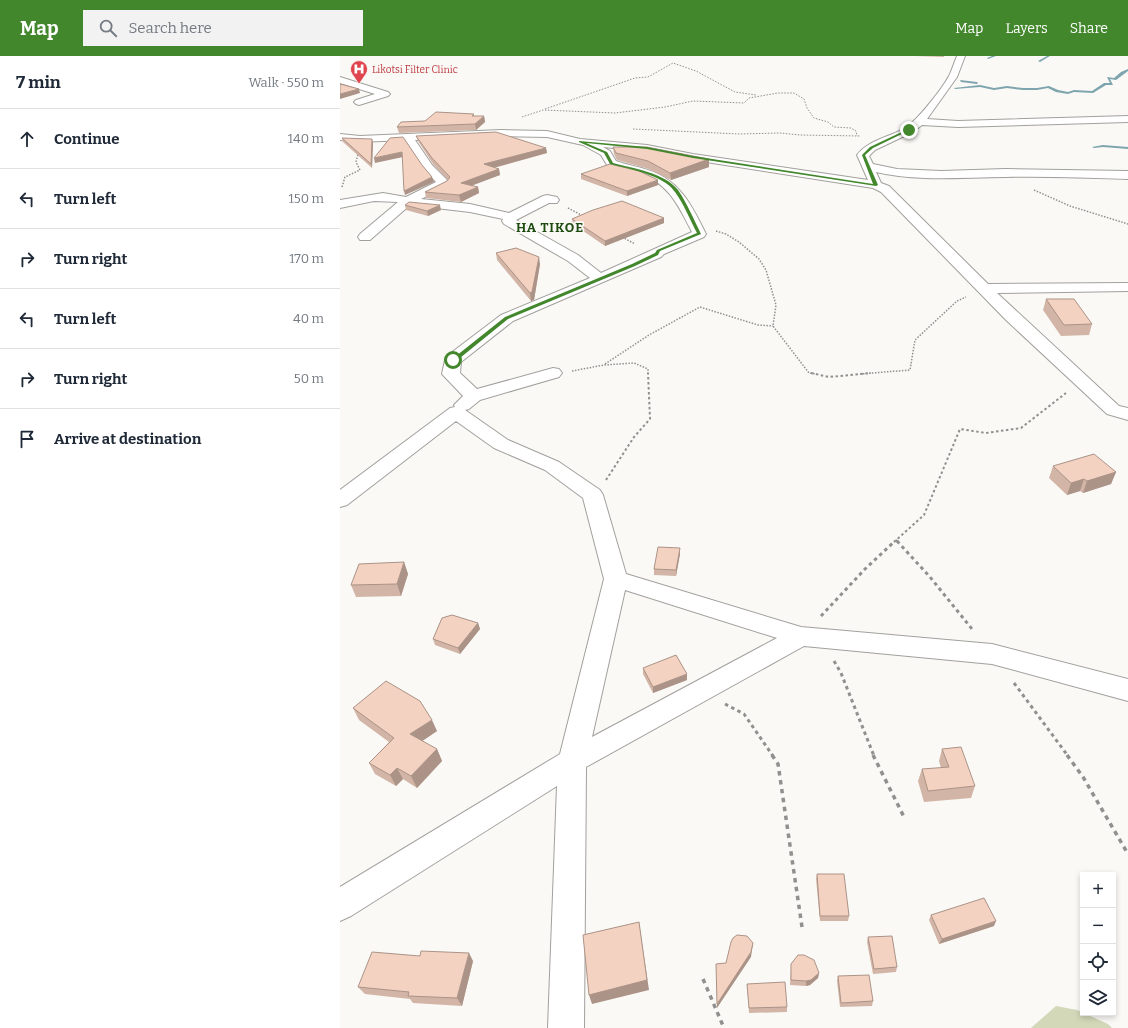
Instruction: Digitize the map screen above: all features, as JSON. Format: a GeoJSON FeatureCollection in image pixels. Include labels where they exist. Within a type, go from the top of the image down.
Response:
{"type":"FeatureCollection","features":[{"type":"Feature","properties":{"kind":"street"},"geometry":{"type":"LineString","coordinates":[[876,185],[863,155],[871,148],[909,130],[920,122],[953,77],[961,56]]}},
{"type":"Feature","properties":{"kind":"street"},"geometry":{"type":"LineString","coordinates":[[340,80],[385,94],[359,102]]}},
{"type":"Feature","properties":{"kind":"street"},"geometry":{"type":"LineString","coordinates":[[920,122],[958,124],[1128,119]]}},
{"type":"Feature","properties":{"kind":"street"},"geometry":{"type":"LineString","coordinates":[[340,137],[360,139],[501,133],[547,134],[580,142],[647,148],[693,157],[876,185],[885,189],[965,268],[984,289],[1081,381],[1114,410],[1128,414]]}},
{"type":"Feature","properties":{"kind":"street"},"geometry":{"type":"LineString","coordinates":[[365,237],[407,201],[444,183],[428,167],[407,136]]}},
{"type":"Feature","properties":{"kind":"street"},"geometry":{"type":"LineString","coordinates":[[474,396],[451,374],[453,360],[507,318],[600,279],[656,254],[659,251],[700,234],[676,190],[668,183],[645,172],[611,164],[606,153],[580,142]]}},
{"type":"Feature","properties":{"kind":"street"},"geometry":{"type":"LineString","coordinates":[[867,166],[897,173],[941,175],[1056,172],[1128,175]]}},
{"type":"Feature","properties":{"kind":"street"},"geometry":{"type":"LineString","coordinates":[[345,203],[385,198],[399,198],[407,201],[470,208],[510,219],[573,258],[600,279]]}},
{"type":"Feature","properties":{"kind":"street"},"geometry":{"type":"LineString","coordinates":[[510,219],[547,199],[553,200]]}},
{"type":"Feature","properties":{"kind":"street"},"geometry":{"type":"LineString","coordinates":[[984,289],[1128,287]]}},
{"type":"Feature","properties":{"kind":"street"},"geometry":{"type":"LineString","coordinates":[[340,500],[456,412],[474,396],[553,374]]}},
{"type":"Feature","properties":{"kind":"street"},"geometry":{"type":"LineString","coordinates":[[456,412],[501,444],[552,466],[592,495],[616,579],[572,761],[566,1028]]}},
{"type":"Feature","properties":{"kind":"street"},"geometry":{"type":"LineString","coordinates":[[616,579],[801,636],[992,654],[1128,690]]}},
{"type":"Feature","properties":{"kind":"street"},"geometry":{"type":"LineString","coordinates":[[340,905],[572,761],[801,636]]}},
{"type":"Feature","properties":{"kind":"path"},"geometry":{"type":"LineString","coordinates":[[501,133],[518,118],[635,78],[648,77],[673,63],[696,71],[735,92],[760,96]]}},
{"type":"Feature","properties":{"kind":"path"},"geometry":{"type":"LineString","coordinates":[[543,110],[615,113],[664,107],[693,101],[744,103],[749,98],[778,93],[794,93],[804,99],[807,108],[814,118],[828,122],[834,127],[851,128],[856,132],[857,136]]}},
{"type":"Feature","properties":{"kind":"path"},"geometry":{"type":"LineString","coordinates":[[630,129],[739,134],[780,133],[800,135],[857,136],[896,135]]}},
{"type":"Feature","properties":{"kind":"path"},"geometry":{"type":"LineString","coordinates":[[345,203],[342,188],[345,177],[360,170],[356,162],[360,139]]}},
{"type":"Feature","properties":{"kind":"path"},"geometry":{"type":"LineString","coordinates":[[1031,189],[1070,206],[1128,224]]}},
{"type":"Feature","properties":{"kind":"path"},"geometry":{"type":"LineString","coordinates":[[553,200],[587,218]]}},
{"type":"Feature","properties":{"kind":"path"},"geometry":{"type":"LineString","coordinates":[[700,234],[715,231],[726,234],[739,242],[760,259],[766,270],[776,305],[773,326],[809,373],[829,378],[910,370],[915,340],[957,300],[984,289]]}},
{"type":"Feature","properties":{"kind":"path"},"geometry":{"type":"LineString","coordinates":[[622,237],[649,252],[656,254]]}},
{"type":"Feature","properties":{"kind":"path"},"geometry":{"type":"LineString","coordinates":[[604,365],[649,334],[700,307],[758,325],[773,326]]}},
{"type":"Feature","properties":{"kind":"path"},"geometry":{"type":"LineString","coordinates":[[553,374],[604,365],[634,363],[648,369],[650,419],[634,437],[601,489],[592,495]]}},
{"type":"Feature","properties":{"kind":"path"},"geometry":{"type":"LineString","coordinates":[[905,819],[872,753],[841,673],[826,648],[801,636],[865,570],[924,515],[960,429],[986,433],[1021,428],[1050,407],[1081,381]]}},
{"type":"Feature","properties":{"kind":"path"},"geometry":{"type":"LineString","coordinates":[[896,540],[930,576],[992,654],[1083,777],[1128,854]]}},
{"type":"Feature","properties":{"kind":"path"},"geometry":{"type":"LineString","coordinates":[[702,690],[744,714],[778,764],[802,927]]}},
{"type":"Feature","properties":{"kind":"path"},"geometry":{"type":"LineString","coordinates":[[703,979],[724,1028]]}},
{"type":"Feature","properties":{"kind":"green space"},"geometry":{"type":"Polygon","coordinates":[[[1056,1006],[1077,1010],[1080,1011],[1080,1016],[1090,1016],[1108,1024],[1112,1028],[1031,1028],[1056,1006]]]}},
{"type":"Feature","properties":{"kind":"building"},"geometry":{"type":"Polygon","coordinates":[[[340,84],[359,89],[340,94],[340,84]]]}},
{"type":"Feature","properties":{"kind":"building"},"geometry":{"type":"Polygon","coordinates":[[[436,112],[484,116],[475,124],[397,127],[401,122],[425,121],[436,112]]]}},
{"type":"Feature","properties":{"kind":"building"},"geometry":{"type":"Polygon","coordinates":[[[496,132],[546,148],[484,164],[499,169],[461,183],[478,187],[459,195],[425,192],[447,181],[450,177],[432,158],[416,136],[496,132]]]}},
{"type":"Feature","properties":{"kind":"building"},"geometry":{"type":"Polygon","coordinates":[[[403,137],[432,177],[404,191],[402,152],[374,158],[390,138],[403,137]]]}},
{"type":"Feature","properties":{"kind":"building"},"geometry":{"type":"Polygon","coordinates":[[[342,138],[372,139],[371,164],[342,138]]]}},
{"type":"Feature","properties":{"kind":"building"},"geometry":{"type":"Polygon","coordinates":[[[613,147],[647,147],[709,159],[670,173],[648,161],[616,153],[613,147]]]}},
{"type":"Feature","properties":{"kind":"building"},"geometry":{"type":"Polygon","coordinates":[[[610,164],[639,171],[658,180],[627,191],[581,174],[610,164]]]}},
{"type":"Feature","properties":{"kind":"building"},"geometry":{"type":"Polygon","coordinates":[[[622,201],[664,218],[605,241],[572,219],[593,210],[622,201]]]}},
{"type":"Feature","properties":{"kind":"building"},"geometry":{"type":"Polygon","coordinates":[[[409,202],[440,205],[427,211],[405,205],[409,202]]]}},
{"type":"Feature","properties":{"kind":"building"},"geometry":{"type":"Polygon","coordinates":[[[516,248],[539,257],[532,292],[530,293],[496,253],[516,248]]]}},
{"type":"Feature","properties":{"kind":"building"},"geometry":{"type":"Polygon","coordinates":[[[1046,299],[1074,299],[1092,324],[1064,325],[1046,299]]]}},
{"type":"Feature","properties":{"kind":"building"},"geometry":{"type":"Polygon","coordinates":[[[1094,454],[1116,472],[1087,481],[1084,479],[1071,483],[1053,466],[1094,454]]]}},
{"type":"Feature","properties":{"kind":"building"},"geometry":{"type":"Polygon","coordinates":[[[658,547],[680,548],[676,570],[654,569],[658,547]]]}},
{"type":"Feature","properties":{"kind":"building"},"geometry":{"type":"Polygon","coordinates":[[[404,562],[397,584],[351,585],[359,564],[404,562]]]}},
{"type":"Feature","properties":{"kind":"building"},"geometry":{"type":"Polygon","coordinates":[[[452,615],[478,623],[458,648],[433,639],[442,618],[452,615]]]}},
{"type":"Feature","properties":{"kind":"building"},"geometry":{"type":"Polygon","coordinates":[[[676,655],[687,674],[653,687],[643,668],[676,655]]]}},
{"type":"Feature","properties":{"kind":"building"},"geometry":{"type":"Polygon","coordinates":[[[386,681],[420,701],[432,720],[410,734],[437,749],[411,776],[397,768],[390,775],[369,763],[394,738],[353,708],[386,681]]]}},
{"type":"Feature","properties":{"kind":"building"},"geometry":{"type":"Polygon","coordinates":[[[961,747],[975,786],[928,791],[922,769],[949,767],[942,749],[961,747]]]}},
{"type":"Feature","properties":{"kind":"building"},"geometry":{"type":"Polygon","coordinates":[[[817,874],[844,874],[849,916],[820,916],[817,874]]]}},
{"type":"Feature","properties":{"kind":"building"},"geometry":{"type":"Polygon","coordinates":[[[984,898],[996,921],[942,939],[931,915],[984,898]]]}},
{"type":"Feature","properties":{"kind":"building"},"geometry":{"type":"Polygon","coordinates":[[[639,922],[647,980],[589,995],[583,935],[639,922]]]}},
{"type":"Feature","properties":{"kind":"building"},"geometry":{"type":"Polygon","coordinates":[[[737,935],[747,936],[753,943],[751,952],[717,1004],[716,964],[726,963],[731,942],[737,935]]]}},
{"type":"Feature","properties":{"kind":"building"},"geometry":{"type":"Polygon","coordinates":[[[892,936],[897,967],[874,969],[868,937],[892,936]]]}},
{"type":"Feature","properties":{"kind":"building"},"geometry":{"type":"Polygon","coordinates":[[[421,951],[469,953],[457,998],[408,996],[409,992],[358,987],[372,952],[420,956],[421,951]]]}},
{"type":"Feature","properties":{"kind":"building"},"geometry":{"type":"Polygon","coordinates":[[[798,955],[804,955],[814,960],[819,973],[811,980],[791,980],[791,964],[798,955]]]}},
{"type":"Feature","properties":{"kind":"building"},"geometry":{"type":"Polygon","coordinates":[[[869,975],[873,1001],[841,1003],[838,976],[869,975]]]}},
{"type":"Feature","properties":{"kind":"building"},"geometry":{"type":"Polygon","coordinates":[[[785,982],[787,1007],[749,1008],[747,984],[785,982]]]}},
{"type":"Feature","properties":{"kind":"waterway"},"geometry":{"type":"LineString","coordinates":[[988,58],[995,56]]}},
{"type":"Feature","properties":{"kind":"waterway"},"geometry":{"type":"LineString","coordinates":[[1039,61],[1049,56]]}},
{"type":"Feature","properties":{"kind":"waterway"},"geometry":{"type":"LineString","coordinates":[[955,88],[980,86],[994,89],[1007,87],[1037,89],[1049,87],[1057,91],[1068,93],[1074,91],[1093,92],[1105,84],[1112,84],[1108,78],[1115,79],[1128,70]]}},
{"type":"Feature","properties":{"kind":"waterway"},"geometry":{"type":"LineString","coordinates":[[961,81],[977,83]]}},
{"type":"Feature","properties":{"kind":"waterway"},"geometry":{"type":"LineString","coordinates":[[1094,147],[1103,146],[1128,148]]}},
{"type":"Feature","properties":{"kind":"place","name":"Likotsi Filter Clinic"},"geometry":{"type":"Point","coordinates":[359,84]}},
{"type":"Feature","properties":{"kind":"district","name":"HA TIKOE"},"geometry":{"type":"Point","coordinates":[550,227]}},
{"type":"Feature","properties":{"kind":"route"},"geometry":{"type":"LineString","coordinates":[[453,360],[507,318],[634,265],[659,251],[700,234],[676,190],[668,183],[645,172],[611,164],[606,153],[580,142],[647,148],[693,157],[876,185],[863,155],[871,148],[909,130]]}}]}
